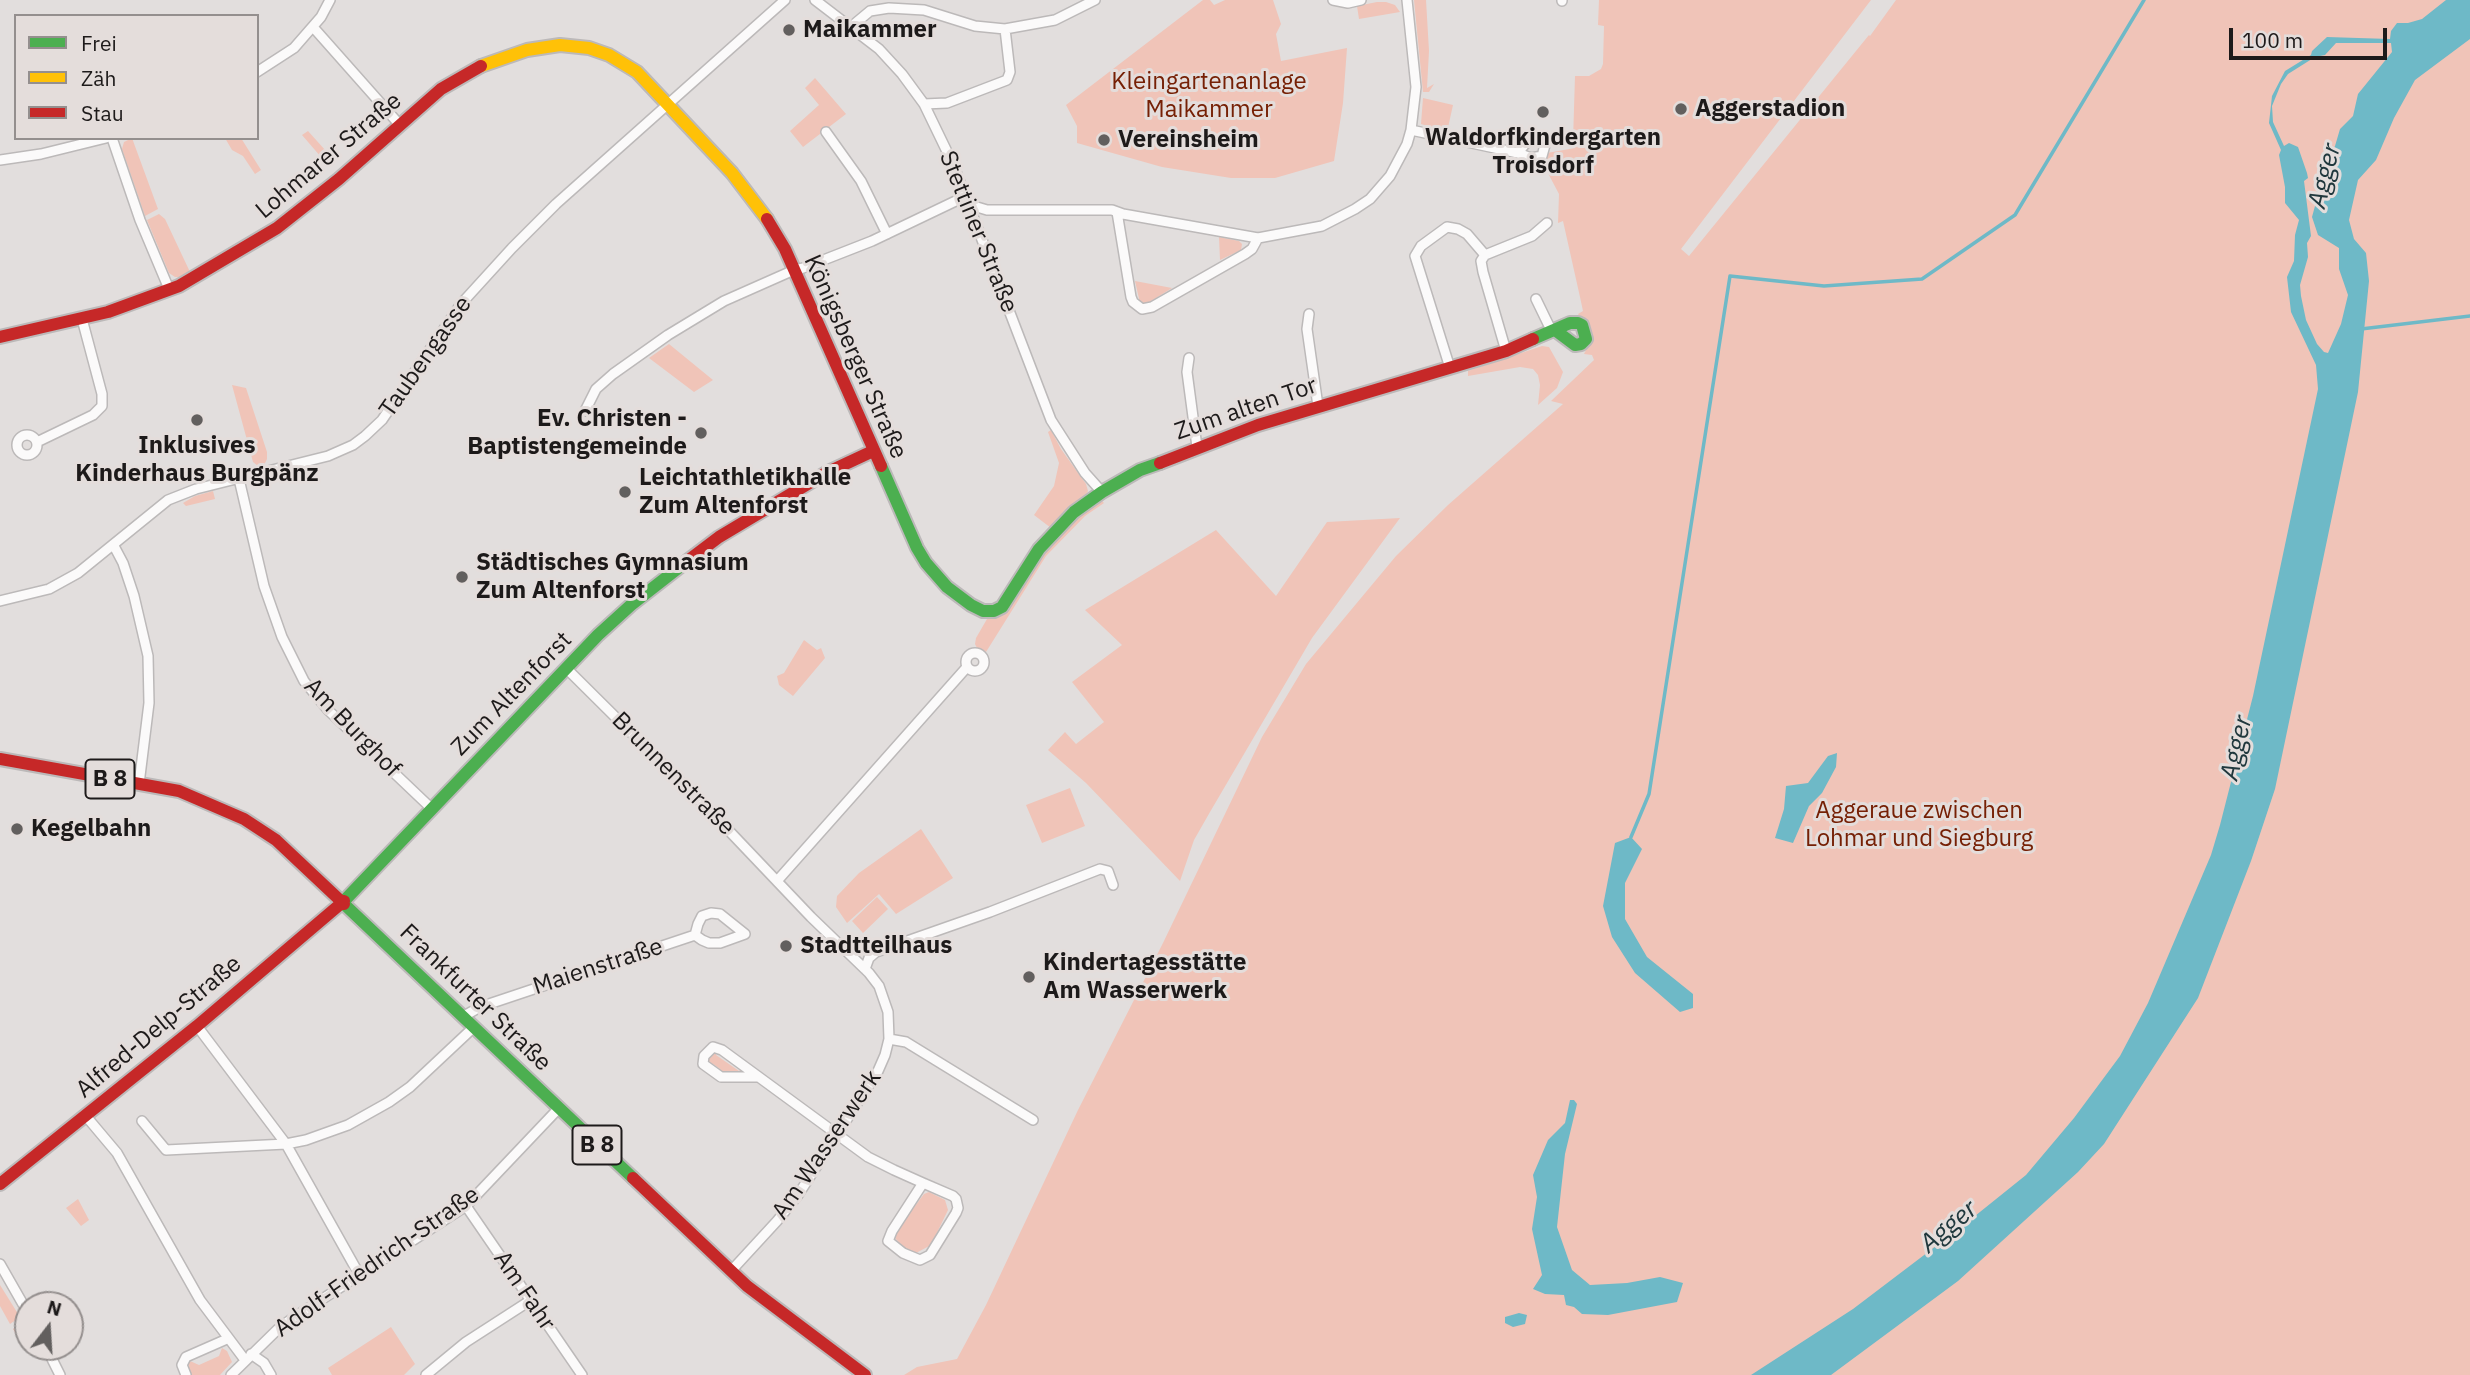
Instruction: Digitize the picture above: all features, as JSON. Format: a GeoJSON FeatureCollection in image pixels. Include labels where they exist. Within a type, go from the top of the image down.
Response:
{"type":"FeatureCollection","features":[{"type":"Feature","properties":{"kind":"street"},"geometry":{"type":"LineString","coordinates":[[259,71],[294,48],[313,27],[330,0]]}},
{"type":"Feature","properties":{"kind":"street","name":"Taubengasse"},"geometry":{"type":"LineString","coordinates":[[0,601],[38,592],[78,573],[168,500],[196,489],[331,455],[353,445],[373,430],[391,409],[449,320],[542,217],[786,0]]}},
{"type":"Feature","properties":{"kind":"street","name":"Stettiner Straße"},"geometry":{"type":"LineString","coordinates":[[815,0],[879,49],[924,104],[953,164],[1051,420],[1085,473],[1102,492]]}},
{"type":"Feature","properties":{"kind":"street"},"geometry":{"type":"LineString","coordinates":[[852,26],[870,11],[889,8],[916,9],[975,26],[1004,29],[1055,20],[1096,0]]}},
{"type":"Feature","properties":{"kind":"street"},"geometry":{"type":"LineString","coordinates":[[1333,0],[1348,3],[1362,0]]}},
{"type":"Feature","properties":{"kind":"street"},"geometry":{"type":"LineString","coordinates":[[585,411],[596,389],[613,374],[668,335],[724,301],[965,201],[987,210],[1112,210],[1210,231],[1258,238],[1322,226],[1362,205],[1390,176],[1407,144],[1416,87],[1407,0]]}},
{"type":"Feature","properties":{"kind":"street"},"geometry":{"type":"LineString","coordinates":[[313,27],[399,124]]}},
{"type":"Feature","properties":{"kind":"street"},"geometry":{"type":"LineString","coordinates":[[924,104],[947,103],[1006,81],[1010,72],[1004,29]]}},
{"type":"Feature","properties":{"kind":"street","name":"Lohmarer Straße"},"geometry":{"type":"LineString","coordinates":[[0,337],[82,319],[169,289],[226,260],[277,228],[339,179],[441,89],[469,71],[504,56],[549,46],[582,47],[610,55],[637,72],[668,105]]}},
{"type":"Feature","properties":{"kind":"street","name":"Königsberger Straße"},"geometry":{"type":"LineString","coordinates":[[668,105],[748,192],[774,228],[918,548],[936,575],[959,597],[977,609],[994,611],[1002,607]]}},
{"type":"Feature","properties":{"kind":"street"},"geometry":{"type":"LineString","coordinates":[[1411,130],[1518,153]]}},
{"type":"Feature","properties":{"kind":"street"},"geometry":{"type":"LineString","coordinates":[[826,132],[861,181],[887,234]]}},
{"type":"Feature","properties":{"kind":"street"},"geometry":{"type":"LineString","coordinates":[[0,160],[41,154],[98,140]]}},
{"type":"Feature","properties":{"kind":"street"},"geometry":{"type":"LineString","coordinates":[[113,140],[139,220],[169,289]]}},
{"type":"Feature","properties":{"kind":"street"},"geometry":{"type":"LineString","coordinates":[[1117,212],[1133,302],[1142,309],[1152,307],[1245,254],[1252,249],[1258,238]]}},
{"type":"Feature","properties":{"kind":"street"},"geometry":{"type":"LineString","coordinates":[[1506,351],[1481,261],[1485,254],[1532,236],[1547,223]]}},
{"type":"Feature","properties":{"kind":"street"},"geometry":{"type":"LineString","coordinates":[[1450,368],[1415,256],[1421,246],[1447,227],[1467,234],[1485,254]]}},
{"type":"Feature","properties":{"kind":"street"},"geometry":{"type":"LineString","coordinates":[[1536,299],[1553,331]]}},
{"type":"Feature","properties":{"kind":"street"},"geometry":{"type":"LineString","coordinates":[[1309,314],[1307,329],[1318,406]]}},
{"type":"Feature","properties":{"kind":"street"},"geometry":{"type":"LineString","coordinates":[[37,442],[93,415],[102,406],[102,394],[82,319]]}},
{"type":"Feature","properties":{"kind":"street","name":"Zum alten Tor"},"geometry":{"type":"LineString","coordinates":[[1002,607],[1046,541],[1074,512],[1140,470],[1197,447],[1318,406],[1506,351],[1553,331]]}},
{"type":"Feature","properties":{"kind":"street"},"geometry":{"type":"LineString","coordinates":[[1189,358],[1187,372],[1197,447]]}},
{"type":"Feature","properties":{"kind":"street","name":"Zum Altenforst"},"geometry":{"type":"LineString","coordinates":[[343,902],[566,668],[631,605],[719,537],[826,474],[873,451]]}},
{"type":"Feature","properties":{"kind":"street","name":"Am Burghof"},"geometry":{"type":"LineString","coordinates":[[239,479],[264,586],[282,637],[304,681],[328,710],[431,808]]}},
{"type":"Feature","properties":{"kind":"street"},"geometry":{"type":"LineString","coordinates":[[114,546],[134,596],[148,656],[148,711],[139,784]]}},
{"type":"Feature","properties":{"kind":"street"},"geometry":{"type":"LineString","coordinates":[[777,881],[967,667]]}},
{"type":"Feature","properties":{"kind":"street","name":"Brunnenstraße"},"geometry":{"type":"LineString","coordinates":[[566,668],[777,881]]}},
{"type":"Feature","properties":{"kind":"street","name":"Frankfurter Straße"},"geometry":{"type":"LineString","coordinates":[[0,759],[192,796],[253,824],[295,855],[762,1300],[865,1375]]}},
{"type":"Feature","properties":{"kind":"street"},"geometry":{"type":"LineString","coordinates":[[864,969],[869,958],[876,952],[990,912],[1100,869],[1108,871],[1112,886]]}},
{"type":"Feature","properties":{"kind":"street","name":"Am Wasserwerk"},"geometry":{"type":"LineString","coordinates":[[731,1271],[782,1216],[878,1071],[886,1055],[889,1039],[890,1021],[879,986],[777,881]]}},
{"type":"Feature","properties":{"kind":"street","name":"Alfred-Delp-Straße"},"geometry":{"type":"LineString","coordinates":[[0,1184],[197,1026],[343,902]]}},
{"type":"Feature","properties":{"kind":"street","name":"Maienstraße"},"geometry":{"type":"LineString","coordinates":[[464,1017],[480,1007],[695,935],[709,943],[730,941],[745,934],[720,914],[712,912],[702,916],[695,935]]}},
{"type":"Feature","properties":{"kind":"street"},"geometry":{"type":"LineString","coordinates":[[197,1026],[286,1144],[360,1276]]}},
{"type":"Feature","properties":{"kind":"street"},"geometry":{"type":"LineString","coordinates":[[142,1121],[166,1150],[286,1144],[335,1130],[368,1115],[410,1087],[474,1027]]}},
{"type":"Feature","properties":{"kind":"street"},"geometry":{"type":"LineString","coordinates":[[889,1039],[906,1042],[1033,1120]]}},
{"type":"Feature","properties":{"kind":"street"},"geometry":{"type":"LineString","coordinates":[[758,1077],[721,1077],[703,1064],[704,1056],[709,1049],[717,1047],[868,1157],[923,1182],[953,1196],[958,1208],[930,1255],[920,1260],[903,1253],[888,1241],[923,1182]]}},
{"type":"Feature","properties":{"kind":"street","name":"Adolf-Friedrich-Straße"},"geometry":{"type":"LineString","coordinates":[[231,1375],[293,1318],[466,1206],[559,1108]]}},
{"type":"Feature","properties":{"kind":"street"},"geometry":{"type":"LineString","coordinates":[[85,1115],[117,1153],[200,1300],[227,1339],[248,1357]]}},
{"type":"Feature","properties":{"kind":"street","name":"Am Fahr"},"geometry":{"type":"LineString","coordinates":[[466,1206],[582,1375]]}},
{"type":"Feature","properties":{"kind":"street"},"geometry":{"type":"LineString","coordinates":[[0,1264],[15,1291]]}},
{"type":"Feature","properties":{"kind":"street"},"geometry":{"type":"LineString","coordinates":[[426,1375],[466,1342],[531,1300]]}},
{"type":"Feature","properties":{"kind":"street"},"geometry":{"type":"LineString","coordinates":[[186,1375],[182,1360],[227,1339]]}},
{"type":"Feature","properties":{"kind":"street","name":"Adolf-Friedrich-Straße"},"geometry":{"type":"LineString","coordinates":[[248,1357],[264,1363],[271,1375]]}},
{"type":"Feature","properties":{"kind":"green space","name":"Kleingartenanlage Maikammer"},"geometry":{"type":"Polygon","coordinates":[[[1203,0],[1210,0],[1214,5],[1225,0],[1273,0],[1281,24],[1276,34],[1281,61],[1347,48],[1343,103],[1334,161],[1275,178],[1231,178],[1162,167],[1077,143],[1077,126],[1066,105],[1203,0]]]}},
{"type":"Feature","properties":{"kind":"green space"},"geometry":{"type":"Polygon","coordinates":[[[1414,0],[1426,0],[1429,51],[1427,88],[1434,84],[1429,92],[1423,92],[1414,0]]]}},
{"type":"Feature","properties":{"kind":"green space","name":"Aggeraue zwischen Lohmar und Siegburg"},"geometry":{"type":"Polygon","coordinates":[[[1599,0],[1871,0],[1681,249],[1689,256],[1870,36],[1896,0],[2470,0],[2470,1375],[904,1375],[917,1367],[957,1359],[986,1305],[1078,1110],[1163,943],[1262,737],[1306,664],[1396,556],[1448,505],[1563,404],[1551,401],[1594,360],[1592,355],[1584,354],[1592,338],[1578,314],[1583,311],[1580,297],[1563,221],[1558,223],[1559,194],[1541,160],[1547,153],[1575,148],[1575,76],[1589,76],[1601,69],[1603,64],[1604,26],[1598,25],[1599,0]]]}},
{"type":"Feature","properties":{"kind":"green space"},"geometry":{"type":"Polygon","coordinates":[[[1377,2],[1395,5],[1400,12],[1359,19],[1357,6],[1377,2]]]}},
{"type":"Feature","properties":{"kind":"green space"},"geometry":{"type":"Polygon","coordinates":[[[815,78],[846,114],[803,147],[790,131],[819,105],[805,88],[815,78]]]}},
{"type":"Feature","properties":{"kind":"green space"},"geometry":{"type":"Polygon","coordinates":[[[1423,98],[1453,105],[1447,132],[1421,124],[1423,98]]]}},
{"type":"Feature","properties":{"kind":"green space"},"geometry":{"type":"Polygon","coordinates":[[[308,131],[326,151],[321,157],[302,135],[308,131]]]}},
{"type":"Feature","properties":{"kind":"green space"},"geometry":{"type":"Polygon","coordinates":[[[133,140],[158,209],[145,216],[122,149],[124,142],[133,140]]]}},
{"type":"Feature","properties":{"kind":"green space"},"geometry":{"type":"Polygon","coordinates":[[[226,140],[242,140],[261,170],[255,174],[243,156],[232,150],[226,140]]]}},
{"type":"Feature","properties":{"kind":"green space"},"geometry":{"type":"Polygon","coordinates":[[[159,214],[165,219],[190,272],[179,277],[169,273],[147,220],[159,214]]]}},
{"type":"Feature","properties":{"kind":"green space"},"geometry":{"type":"Polygon","coordinates":[[[1219,237],[1239,241],[1242,244],[1241,250],[1220,260],[1219,237]]]}},
{"type":"Feature","properties":{"kind":"green space"},"geometry":{"type":"Polygon","coordinates":[[[1135,281],[1172,288],[1148,303],[1140,303],[1135,281]]]}},
{"type":"Feature","properties":{"kind":"green space"},"geometry":{"type":"Polygon","coordinates":[[[669,344],[713,380],[694,392],[649,358],[669,344]]]}},
{"type":"Feature","properties":{"kind":"green space"},"geometry":{"type":"Polygon","coordinates":[[[1542,346],[1549,347],[1563,372],[1557,388],[1538,405],[1540,385],[1538,375],[1533,369],[1520,367],[1468,376],[1468,371],[1542,346]]]}},
{"type":"Feature","properties":{"kind":"green space"},"geometry":{"type":"Polygon","coordinates":[[[232,385],[246,388],[267,452],[264,465],[258,466],[253,462],[232,385]]]}},
{"type":"Feature","properties":{"kind":"green space"},"geometry":{"type":"Polygon","coordinates":[[[1051,430],[1088,491],[1085,497],[1051,528],[1034,515],[1054,486],[1059,463],[1048,432],[1051,430]]]}},
{"type":"Feature","properties":{"kind":"green space"},"geometry":{"type":"Polygon","coordinates":[[[213,491],[215,499],[186,506],[183,503],[195,496],[213,491]]]}},
{"type":"Feature","properties":{"kind":"green space"},"geometry":{"type":"Polygon","coordinates":[[[1100,499],[1104,503],[1085,516],[1046,556],[986,652],[977,648],[976,638],[987,619],[997,616],[1056,538],[1100,499]]]}},
{"type":"Feature","properties":{"kind":"green space"},"geometry":{"type":"Polygon","coordinates":[[[1400,518],[1312,638],[1194,840],[1180,881],[1086,783],[1048,750],[1065,732],[1076,744],[1104,722],[1072,682],[1122,645],[1085,610],[1216,530],[1276,596],[1327,522],[1400,518]]]}},
{"type":"Feature","properties":{"kind":"green space"},"geometry":{"type":"Polygon","coordinates":[[[804,640],[817,650],[821,648],[825,658],[793,696],[779,685],[777,676],[784,673],[804,640]]]}},
{"type":"Feature","properties":{"kind":"green space"},"geometry":{"type":"Polygon","coordinates":[[[1070,788],[1085,826],[1042,843],[1026,805],[1070,788]]]}},
{"type":"Feature","properties":{"kind":"green space"},"geometry":{"type":"Polygon","coordinates":[[[921,829],[953,878],[896,914],[879,894],[847,923],[836,907],[837,896],[859,873],[921,829]]]}},
{"type":"Feature","properties":{"kind":"green space"},"geometry":{"type":"Polygon","coordinates":[[[877,897],[888,909],[863,933],[852,921],[877,897]]]}},
{"type":"Feature","properties":{"kind":"green space"},"geometry":{"type":"Polygon","coordinates":[[[716,1052],[716,1055],[742,1072],[722,1074],[720,1069],[710,1065],[709,1059],[716,1052]]]}},
{"type":"Feature","properties":{"kind":"green space"},"geometry":{"type":"Polygon","coordinates":[[[929,1192],[945,1200],[948,1210],[931,1245],[916,1253],[903,1247],[895,1238],[896,1232],[924,1194],[929,1192]]]}},
{"type":"Feature","properties":{"kind":"green space"},"geometry":{"type":"Polygon","coordinates":[[[78,1199],[89,1220],[81,1226],[66,1208],[78,1199]]]}},
{"type":"Feature","properties":{"kind":"green space"},"geometry":{"type":"Polygon","coordinates":[[[0,1285],[14,1307],[14,1321],[10,1324],[0,1306],[0,1285]]]}},
{"type":"Feature","properties":{"kind":"green space"},"geometry":{"type":"Polygon","coordinates":[[[391,1327],[415,1364],[404,1375],[332,1375],[328,1368],[391,1327]]]}},
{"type":"Feature","properties":{"kind":"green space"},"geometry":{"type":"Polygon","coordinates":[[[222,1348],[227,1351],[232,1362],[220,1375],[190,1375],[190,1361],[199,1365],[219,1356],[222,1348]]]}},
{"type":"Feature","properties":{"kind":"water","name":"Agger"},"geometry":{"type":"Polygon","coordinates":[[[2446,0],[2470,0],[2470,39],[2415,80],[2394,118],[2376,160],[2358,180],[2349,220],[2354,239],[2366,253],[2369,281],[2358,392],[2275,789],[2251,861],[2198,998],[2104,1144],[2078,1172],[1958,1281],[1831,1375],[1751,1375],[1853,1309],[2026,1175],[2074,1118],[2120,1056],[2148,1003],[2211,855],[2220,825],[2253,696],[2318,389],[2316,365],[2291,312],[2287,277],[2294,261],[2295,235],[2299,220],[2285,203],[2279,155],[2281,150],[2269,123],[2272,96],[2285,71],[2311,55],[2327,37],[2390,39],[2391,31],[2397,23],[2422,19],[2446,0]],[[2336,43],[2325,55],[2315,57],[2288,74],[2272,106],[2273,122],[2284,146],[2289,143],[2298,147],[2307,173],[2308,178],[2304,181],[2311,236],[2307,243],[2308,257],[2300,285],[2301,296],[2306,320],[2317,344],[2328,353],[2341,324],[2348,295],[2339,269],[2339,248],[2318,235],[2312,217],[2318,195],[2315,186],[2335,146],[2340,129],[2353,116],[2358,94],[2392,52],[2391,43],[2336,43]]]}},
{"type":"Feature","properties":{"kind":"water"},"geometry":{"type":"Polygon","coordinates":[[[1837,753],[1836,767],[1822,793],[1809,806],[1793,843],[1775,838],[1784,809],[1786,786],[1808,783],[1828,756],[1837,753]]]}},
{"type":"Feature","properties":{"kind":"water"},"geometry":{"type":"Polygon","coordinates":[[[1631,837],[1642,849],[1625,883],[1625,919],[1647,957],[1693,994],[1693,1008],[1680,1012],[1635,973],[1612,937],[1603,906],[1615,843],[1631,837]]]}},
{"type":"Feature","properties":{"kind":"water"},"geometry":{"type":"Polygon","coordinates":[[[1570,1100],[1577,1104],[1565,1154],[1557,1227],[1572,1270],[1590,1285],[1627,1283],[1660,1277],[1683,1283],[1677,1302],[1608,1315],[1582,1314],[1574,1307],[1566,1305],[1564,1295],[1545,1294],[1533,1289],[1542,1275],[1532,1229],[1537,1197],[1533,1175],[1548,1140],[1565,1123],[1570,1100]]]}},
{"type":"Feature","properties":{"kind":"water"},"geometry":{"type":"Polygon","coordinates":[[[1519,1313],[1527,1315],[1525,1324],[1513,1327],[1505,1323],[1505,1317],[1519,1313]]]}},
{"type":"Feature","properties":{"kind":"waterway"},"geometry":{"type":"LineString","coordinates":[[1631,837],[1649,794],[1730,276],[1824,286],[1922,279],[2015,215],[2144,0]]}},
{"type":"Feature","properties":{"kind":"waterway"},"geometry":{"type":"LineString","coordinates":[[2361,329],[2470,316]]}},
{"type":"Feature","properties":{"kind":"traffic: fast"},"geometry":{"type":"LineString","coordinates":[[1533,339],[1570,323],[1582,325],[1586,339],[1575,345],[1555,330]]}},
{"type":"Feature","properties":{"kind":"traffic: fast"},"geometry":{"type":"LineString","coordinates":[[881,466],[926,563],[947,587],[971,605],[983,611],[994,611],[1002,607],[1039,549],[1074,512],[1140,470],[1160,463]]}},
{"type":"Feature","properties":{"kind":"traffic: fast"},"geometry":{"type":"LineString","coordinates":[[344,901],[598,635],[686,562]]}},
{"type":"Feature","properties":{"kind":"traffic: fast"},"geometry":{"type":"LineString","coordinates":[[344,904],[633,1178]]}},
{"type":"Feature","properties":{"kind":"traffic: slow"},"geometry":{"type":"LineString","coordinates":[[481,66],[527,50],[560,45],[589,48],[609,55],[637,72],[732,173],[767,219]]}},
{"type":"Feature","properties":{"kind":"traffic: jam"},"geometry":{"type":"LineString","coordinates":[[0,337],[108,312],[179,286],[277,228],[339,179],[441,89],[481,66]]}},
{"type":"Feature","properties":{"kind":"traffic: jam"},"geometry":{"type":"LineString","coordinates":[[767,219],[785,249],[881,466]]}},
{"type":"Feature","properties":{"kind":"traffic: jam"},"geometry":{"type":"LineString","coordinates":[[1160,463],[1258,425],[1506,351],[1533,339]]}},
{"type":"Feature","properties":{"kind":"traffic: jam"},"geometry":{"type":"LineString","coordinates":[[686,562],[719,537],[826,473],[873,451]]}},
{"type":"Feature","properties":{"kind":"traffic: jam"},"geometry":{"type":"LineString","coordinates":[[0,759],[179,791],[244,819],[276,840],[344,904]]}},
{"type":"Feature","properties":{"kind":"traffic: jam"},"geometry":{"type":"LineString","coordinates":[[0,1184],[197,1026],[344,901]]}},
{"type":"Feature","properties":{"kind":"traffic: jam"},"geometry":{"type":"LineString","coordinates":[[633,1178],[747,1286],[865,1375]]}},
{"type":"Feature","properties":{"kind":"place","name":"Maikammer"},"geometry":{"type":"Point","coordinates":[789,30]}},
{"type":"Feature","properties":{"kind":"place","name":"Aggerstadion"},"geometry":{"type":"Point","coordinates":[1681,109]}},
{"type":"Feature","properties":{"kind":"place","name":"Waldorfkindergarten Troisdorf"},"geometry":{"type":"Point","coordinates":[1543,112]}},
{"type":"Feature","properties":{"kind":"place","name":"Vereinsheim"},"geometry":{"type":"Point","coordinates":[1104,140]}},
{"type":"Feature","properties":{"kind":"place","name":"Inklusives Kinderhaus Burgpänz"},"geometry":{"type":"Point","coordinates":[197,420]}},
{"type":"Feature","properties":{"kind":"place","name":"Ev. Christen - Baptistengemeinde"},"geometry":{"type":"Point","coordinates":[701,433]}},
{"type":"Feature","properties":{"kind":"place","name":"Leichtathletikhalle Zum Altenforst"},"geometry":{"type":"Point","coordinates":[625,492]}},
{"type":"Feature","properties":{"kind":"place","name":"Städtisches Gymnasium Zum Altenforst"},"geometry":{"type":"Point","coordinates":[462,577]}},
{"type":"Feature","properties":{"kind":"place","name":"Kegelbahn"},"geometry":{"type":"Point","coordinates":[17,829]}},
{"type":"Feature","properties":{"kind":"place","name":"Stadtteilhaus"},"geometry":{"type":"Point","coordinates":[786,946]}},
{"type":"Feature","properties":{"kind":"place","name":"Kindertagesstätte Am Wasserwerk"},"geometry":{"type":"Point","coordinates":[1029,977]}}]}
